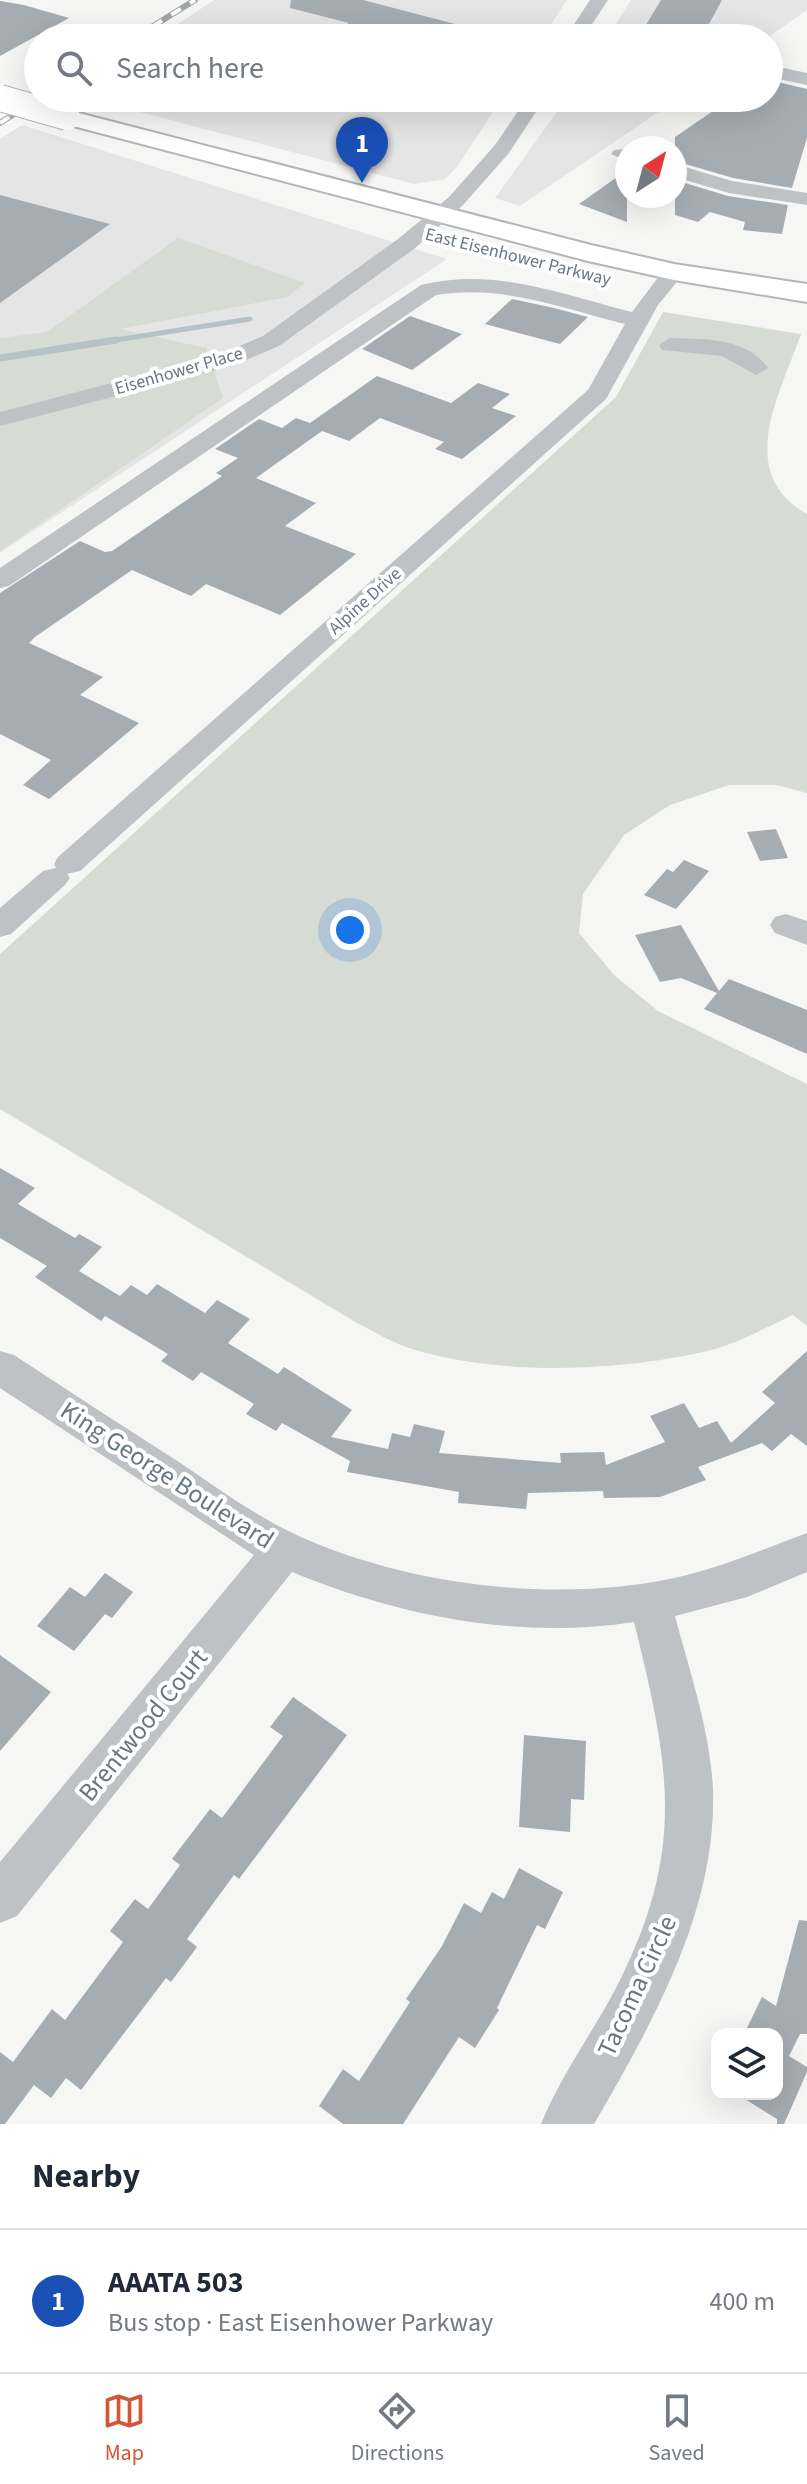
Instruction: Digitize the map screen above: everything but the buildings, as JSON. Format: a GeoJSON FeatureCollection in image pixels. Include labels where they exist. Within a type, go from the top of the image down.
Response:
{"type":"FeatureCollection","features":[{"type":"Feature","properties":{"kind":"main road","name":"East Eisenhower Parkway"},"geometry":{"type":"LineString","coordinates":[[0,98],[24,105]]}},
{"type":"Feature","properties":{"kind":"main road","name":"East Eisenhower Parkway"},"geometry":{"type":"LineString","coordinates":[[49,112],[430,224],[459,246],[666,282],[807,312]]}},
{"type":"Feature","properties":{"kind":"main road","name":"East Eisenhower Parkway"},"geometry":{"type":"LineString","coordinates":[[666,282],[807,293]]}},
{"type":"Feature","properties":{"kind":"street"},"geometry":{"type":"LineString","coordinates":[[583,24],[599,0]]}},
{"type":"Feature","properties":{"kind":"street"},"geometry":{"type":"LineString","coordinates":[[783,74],[807,79]]}},
{"type":"Feature","properties":{"kind":"street","name":"Eisenhower Place"},"geometry":{"type":"LineString","coordinates":[[0,419],[247,352],[271,341],[430,224],[502,149],[527,112]]}},
{"type":"Feature","properties":{"kind":"street"},"geometry":{"type":"LineString","coordinates":[[687,174],[729,187],[807,199]]}},
{"type":"Feature","properties":{"kind":"street","name":"Alpine Drive"},"geometry":{"type":"LineString","coordinates":[[0,926],[590,401],[609,378],[635,329],[666,282]]}},
{"type":"Feature","properties":{"kind":"street"},"geometry":{"type":"LineString","coordinates":[[0,580],[429,290],[451,284],[493,284],[635,329],[667,350],[736,352],[748,357],[756,368]]}},
{"type":"Feature","properties":{"kind":"street","name":"King George Boulevard"},"geometry":{"type":"LineString","coordinates":[[0,1367],[232,1521],[284,1550],[342,1574],[410,1592],[567,1608],[651,1604],[768,1573],[807,1552]]}},
{"type":"Feature","properties":{"kind":"street","name":"Brentwood Court"},"geometry":{"type":"LineString","coordinates":[[0,1899],[284,1550]]}},
{"type":"Feature","properties":{"kind":"street","name":"Tacoma Circle"},"geometry":{"type":"LineString","coordinates":[[566,2124],[628,2018],[664,1939],[684,1868],[690,1789],[651,1604]]}},
{"type":"Feature","properties":{"kind":"shaded area"},"geometry":{"type":"Polygon","coordinates":[[[214,0],[567,0],[551,24],[178,24],[214,0]]]}},
{"type":"Feature","properties":{"kind":"shaded area"},"geometry":{"type":"Polygon","coordinates":[[[631,0],[807,0],[807,10],[783,27],[783,24],[616,24],[631,0]]]}},
{"type":"Feature","properties":{"kind":"shaded area"},"geometry":{"type":"Polygon","coordinates":[[[139,112],[493,112],[457,167],[445,179],[414,184],[139,112]]]}},
{"type":"Feature","properties":{"kind":"shaded area"},"geometry":{"type":"Polygon","coordinates":[[[557,112],[658,112],[623,136],[615,136],[615,141],[520,206],[495,198],[557,112]]]}},
{"type":"Feature","properties":{"kind":"shaded area"},"geometry":{"type":"Polygon","coordinates":[[[22,125],[447,259],[0,553],[0,139],[22,125]]]}},
{"type":"Feature","properties":{"kind":"shaded area"},"geometry":{"type":"Polygon","coordinates":[[[178,238],[305,283],[287,297],[120,329],[206,348],[223,398],[0,551],[0,338],[47,332],[178,238]]]}},
{"type":"Feature","properties":{"kind":"shaded area"},"geometry":{"type":"Polygon","coordinates":[[[663,312],[801,334],[774,407],[767,455],[772,477],[785,497],[807,514],[807,793],[776,785],[729,785],[670,805],[624,835],[583,894],[579,933],[614,975],[658,1011],[807,1084],[807,1326],[793,1315],[715,1349],[641,1363],[519,1367],[441,1357],[400,1345],[357,1323],[0,1109],[0,954],[616,397],[663,312]]]}},
{"type":"Feature","properties":{"kind":"waterway"},"geometry":{"type":"LineString","coordinates":[[103,342],[250,319]]}},
{"type":"Feature","properties":{"kind":"waterway"},"geometry":{"type":"LineString","coordinates":[[0,358],[116,340]]}},
{"type":"Feature","properties":{"kind":"railway"},"geometry":{"type":"LineString","coordinates":[[156,24],[195,0]]}},
{"type":"Feature","properties":{"kind":"railway"},"geometry":{"type":"LineString","coordinates":[[0,123],[24,108]]}},
{"type":"Feature","properties":{"kind":"place","name":"AAATA 503"},"geometry":{"type":"Point","coordinates":[362,183]}}]}
